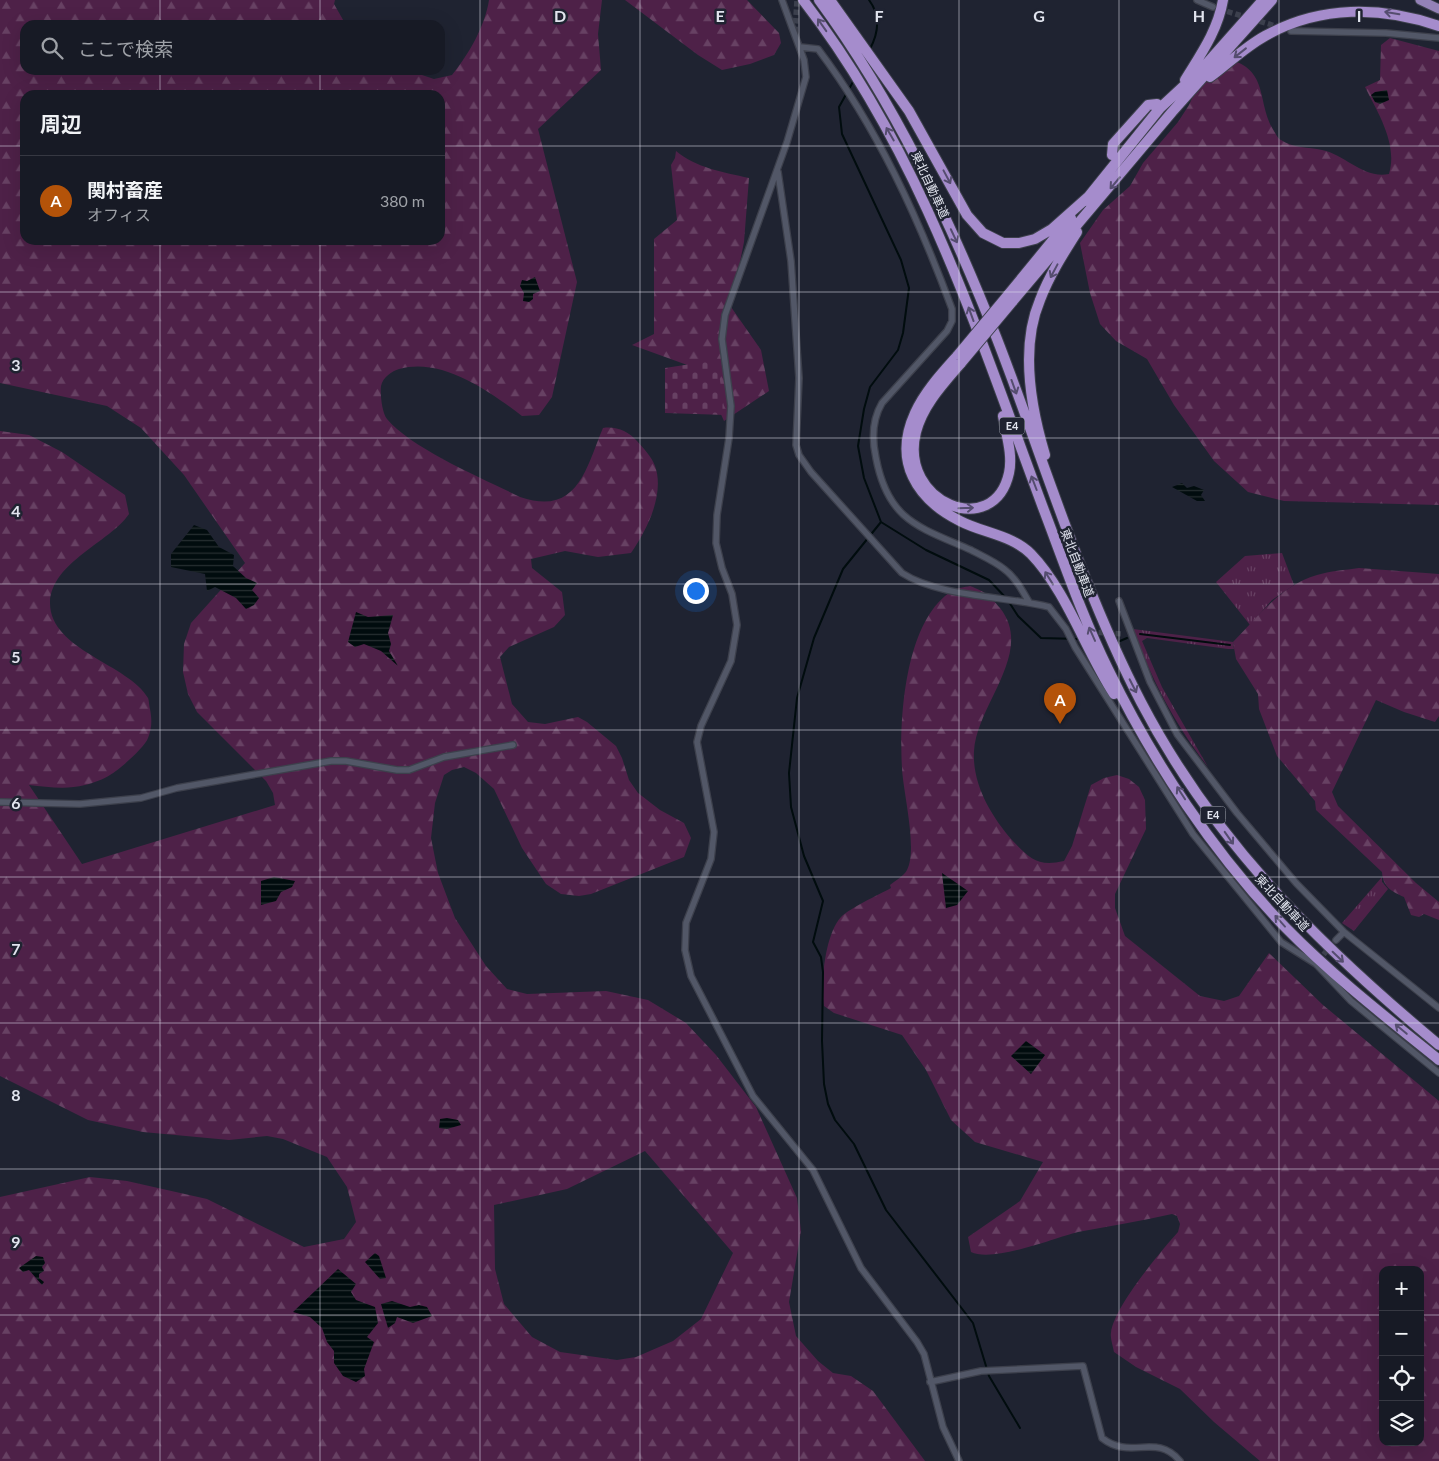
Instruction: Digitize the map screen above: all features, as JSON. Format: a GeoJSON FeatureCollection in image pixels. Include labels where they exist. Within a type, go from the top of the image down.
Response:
{"type":"FeatureCollection","features":[{"type":"Feature","properties":{"kind":"highway","name":"東北自動車道"},"geometry":{"type":"LineString","coordinates":[[803,0],[860,82],[923,196],[967,302],[998,389],[1093,635],[1134,718],[1165,769],[1223,854],[1288,929],[1337,975],[1439,1060]]}},
{"type":"Feature","properties":{"kind":"highway","name":"東北自動車道"},"geometry":{"type":"LineString","coordinates":[[819,0],[849,34],[866,69],[922,168],[958,246],[997,340],[1067,528],[1119,659],[1143,705],[1178,763],[1234,846],[1264,883],[1365,983],[1439,1045]]}},
{"type":"Feature","properties":{"kind":"highway"},"geometry":{"type":"LineString","coordinates":[[830,0],[849,34],[875,61],[909,111],[967,215],[983,233],[1003,243],[1019,243],[1035,239],[1052,228],[1088,197]]}},
{"type":"Feature","properties":{"kind":"highway"},"geometry":{"type":"LineString","coordinates":[[1010,299],[1099,201],[1180,104],[1182,90],[1212,37],[1221,15],[1223,0]]}},
{"type":"Feature","properties":{"kind":"highway"},"geometry":{"type":"LineString","coordinates":[[1182,90],[1263,0]]}},
{"type":"Feature","properties":{"kind":"highway"},"geometry":{"type":"LineString","coordinates":[[1182,90],[1272,0]]}},
{"type":"Feature","properties":{"kind":"highway"},"geometry":{"type":"LineString","coordinates":[[1420,0],[1439,9]]}},
{"type":"Feature","properties":{"kind":"highway"},"geometry":{"type":"LineString","coordinates":[[1109,169],[1112,155],[1162,103],[1253,43],[1285,26],[1303,19],[1347,11],[1370,11],[1414,17],[1439,26]]}},
{"type":"Feature","properties":{"kind":"highway"},"geometry":{"type":"LineString","coordinates":[[998,389],[1009,453],[1009,472],[1005,483],[999,494],[981,506],[969,509],[950,506],[933,494],[922,480],[916,463],[914,443],[925,410],[960,359],[1010,299],[1162,103]]}},
{"type":"Feature","properties":{"kind":"highway"},"geometry":{"type":"LineString","coordinates":[[1067,528],[1043,446],[1035,410],[1030,351],[1039,301],[1071,242],[1099,201]]}},
{"type":"Feature","properties":{"kind":"highway"},"geometry":{"type":"LineString","coordinates":[[960,359],[935,382],[915,414],[908,436],[908,459],[912,476],[922,495],[939,510],[961,522],[1009,540],[1030,553],[1047,573],[1105,680],[1165,769]]}},
{"type":"Feature","properties":{"kind":"street"},"geometry":{"type":"LineString","coordinates":[[782,0],[800,47],[806,77],[778,171],[725,315],[722,339],[731,406],[729,438],[717,515],[716,543],[722,568],[732,594],[737,625],[731,662],[701,726],[697,742],[714,832],[711,859],[686,923],[685,950],[691,976],[753,1096],[813,1170],[861,1268],[924,1354],[943,1427],[959,1461]]}},
{"type":"Feature","properties":{"kind":"street"},"geometry":{"type":"LineString","coordinates":[[1197,0],[1213,7]]}},
{"type":"Feature","properties":{"kind":"street"},"geometry":{"type":"LineString","coordinates":[[1291,31],[1386,33],[1439,38]]}},
{"type":"Feature","properties":{"kind":"street"},"geometry":{"type":"LineString","coordinates":[[800,47],[818,49],[853,99],[914,216],[952,309],[952,321],[947,331],[882,403],[876,415],[874,438],[880,472],[890,498],[910,522],[992,560],[1012,576],[1029,602]]}},
{"type":"Feature","properties":{"kind":"street"},"geometry":{"type":"LineString","coordinates":[[778,171],[791,260],[799,378],[796,445],[811,472],[902,573],[909,578],[938,587],[1049,607],[1068,632],[1192,834],[1281,942],[1316,964],[1351,1001],[1439,1073]]}},
{"type":"Feature","properties":{"kind":"street"},"geometry":{"type":"LineString","coordinates":[[1118,601],[1126,633],[1177,734],[1243,820],[1296,882],[1344,932],[1439,1008]]}},
{"type":"Feature","properties":{"kind":"street"},"geometry":{"type":"LineString","coordinates":[[1068,632],[1075,631]]}},
{"type":"Feature","properties":{"kind":"street"},"geometry":{"type":"LineString","coordinates":[[0,802],[80,804],[141,798],[177,788],[331,761],[346,761],[397,770],[409,770],[444,757],[513,745]]}},
{"type":"Feature","properties":{"kind":"street"},"geometry":{"type":"LineString","coordinates":[[1336,940],[1344,932]]}},
{"type":"Feature","properties":{"kind":"street"},"geometry":{"type":"LineString","coordinates":[[930,1382],[981,1372],[1083,1366],[1102,1438],[1109,1445],[1118,1450],[1128,1452],[1158,1448],[1168,1451],[1180,1461]]}},
{"type":"Feature","properties":{"kind":"green space"},"geometry":{"type":"Polygon","coordinates":[[[0,0],[335,0],[334,4],[343,20],[20,20],[20,75],[422,75],[434,79],[452,75],[464,58],[480,30],[489,0],[602,0],[598,34],[601,70],[538,129],[577,282],[552,397],[539,415],[522,416],[495,396],[464,379],[432,368],[415,367],[399,369],[388,375],[381,386],[381,398],[387,419],[413,441],[449,462],[520,497],[540,501],[555,500],[567,495],[585,473],[603,428],[613,428],[630,434],[650,456],[655,466],[657,477],[656,500],[643,534],[631,553],[598,557],[565,551],[531,559],[532,568],[562,592],[565,615],[554,627],[509,647],[500,657],[512,704],[528,722],[545,724],[578,717],[587,722],[616,746],[629,780],[638,793],[660,810],[684,823],[691,838],[684,857],[591,894],[579,896],[561,894],[546,884],[522,848],[494,789],[476,773],[464,767],[452,770],[444,775],[435,803],[431,838],[438,873],[455,918],[486,966],[507,989],[527,994],[606,991],[648,1000],[686,1023],[716,1055],[756,1107],[797,1198],[801,1231],[789,1302],[796,1336],[818,1361],[833,1373],[851,1376],[873,1391],[925,1461],[0,1461],[0,1197],[90,1177],[127,1181],[207,1199],[304,1247],[344,1239],[356,1222],[347,1187],[327,1157],[283,1139],[267,1136],[229,1140],[143,1132],[88,1120],[0,1076],[0,431],[29,435],[62,452],[125,495],[129,514],[109,534],[71,564],[61,575],[53,588],[50,602],[53,619],[62,632],[76,645],[125,675],[138,686],[148,698],[151,713],[151,727],[146,742],[125,763],[108,776],[78,787],[57,788],[29,785],[82,864],[275,805],[273,793],[266,781],[197,712],[188,694],[183,672],[184,644],[191,623],[245,563],[184,475],[141,428],[107,406],[0,383],[0,0]],[[645,1151],[567,1189],[494,1205],[495,1269],[504,1304],[532,1337],[560,1352],[617,1360],[636,1357],[673,1341],[701,1319],[733,1253],[645,1151]]]}},
{"type":"Feature","properties":{"kind":"green space"},"geometry":{"type":"Polygon","coordinates":[[[625,0],[747,0],[779,33],[781,43],[774,55],[750,64],[722,70],[698,55],[625,0]]]}},
{"type":"Feature","properties":{"kind":"green space"},"geometry":{"type":"Polygon","coordinates":[[[1390,38],[1439,51],[1439,505],[1284,501],[1248,492],[1214,461],[1174,405],[1147,359],[1116,341],[1100,324],[1090,293],[1080,243],[1103,210],[1130,186],[1143,163],[1178,122],[1189,105],[1203,74],[1228,59],[1241,64],[1256,79],[1269,120],[1278,138],[1285,143],[1331,153],[1371,173],[1389,174],[1391,151],[1389,140],[1381,118],[1365,87],[1380,80],[1381,45],[1390,38]]]}},
{"type":"Feature","properties":{"kind":"green space"},"geometry":{"type":"Polygon","coordinates":[[[676,151],[692,162],[749,178],[744,242],[731,307],[761,350],[769,391],[724,421],[701,370],[632,345],[654,334],[654,239],[677,220],[671,165],[676,151]]]}},
{"type":"Feature","properties":{"kind":"green space"},"geometry":{"type":"Polygon","coordinates":[[[717,360],[725,415],[665,413],[665,368],[717,360]]]}},
{"type":"Feature","properties":{"kind":"green space"},"geometry":{"type":"Polygon","coordinates":[[[1282,553],[1294,585],[1272,600],[1250,625],[1216,582],[1245,556],[1282,553]]]}},
{"type":"Feature","properties":{"kind":"green space"},"geometry":{"type":"Polygon","coordinates":[[[1359,568],[1439,574],[1439,716],[1435,722],[1376,700],[1332,792],[1338,806],[1416,883],[1439,902],[1439,920],[1424,914],[1419,917],[1411,915],[1404,897],[1388,888],[1382,872],[1316,810],[1315,801],[1277,756],[1259,709],[1258,694],[1236,659],[1233,642],[1281,594],[1292,586],[1317,575],[1359,568]]]}},
{"type":"Feature","properties":{"kind":"green space"},"geometry":{"type":"Polygon","coordinates":[[[970,586],[984,592],[1000,608],[1009,625],[1011,642],[1008,660],[977,733],[974,763],[984,799],[997,821],[1012,840],[1035,860],[1047,863],[1064,861],[1072,846],[1091,785],[1104,778],[1117,775],[1129,779],[1139,787],[1145,800],[1146,829],[1115,894],[1115,908],[1125,936],[1200,996],[1224,1001],[1239,996],[1269,953],[1323,1005],[1439,1101],[1439,1461],[1260,1461],[1214,1422],[1180,1389],[1136,1367],[1114,1352],[1111,1335],[1120,1309],[1139,1280],[1178,1232],[1180,1224],[1177,1216],[1172,1214],[1078,1232],[1008,1252],[981,1255],[971,1252],[968,1237],[1020,1201],[1043,1162],[975,1142],[951,1120],[926,1070],[902,1035],[834,1013],[824,1006],[823,973],[831,935],[836,925],[841,917],[851,910],[891,888],[890,885],[907,870],[910,861],[911,835],[901,748],[904,698],[908,672],[924,624],[936,605],[952,591],[970,586]]]}},
{"type":"Feature","properties":{"kind":"green space"},"geometry":{"type":"Polygon","coordinates":[[[1133,629],[1233,642],[1234,649],[1147,638],[1142,641],[1162,687],[1208,767],[1184,733],[1165,701],[1133,629]]]}},
{"type":"Feature","properties":{"kind":"green space"},"geometry":{"type":"Polygon","coordinates":[[[1382,877],[1382,882],[1388,889],[1354,931],[1342,923],[1382,877]]]}},
{"type":"Feature","properties":{"kind":"shaded area"},"geometry":{"type":"Polygon","coordinates":[[[1387,90],[1389,100],[1380,104],[1375,102],[1371,95],[1375,92],[1387,90]]]}},
{"type":"Feature","properties":{"kind":"shaded area"},"geometry":{"type":"Polygon","coordinates":[[[535,277],[540,291],[533,294],[533,299],[529,302],[523,301],[524,293],[520,286],[522,280],[527,281],[535,277]]]}},
{"type":"Feature","properties":{"kind":"shaded area"},"geometry":{"type":"Polygon","coordinates":[[[1182,483],[1187,488],[1194,486],[1204,490],[1201,495],[1205,501],[1197,501],[1172,487],[1182,483]]]}},
{"type":"Feature","properties":{"kind":"shaded area"},"geometry":{"type":"Polygon","coordinates":[[[194,525],[207,530],[219,547],[234,555],[233,566],[246,578],[257,583],[252,590],[259,598],[254,605],[246,609],[236,598],[215,587],[207,591],[205,574],[171,567],[171,554],[194,525]]]}},
{"type":"Feature","properties":{"kind":"shaded area"},"geometry":{"type":"Polygon","coordinates":[[[356,612],[368,617],[393,615],[388,633],[391,644],[389,651],[398,666],[381,651],[364,644],[355,647],[348,642],[356,612]]]}},
{"type":"Feature","properties":{"kind":"shaded area"},"geometry":{"type":"Polygon","coordinates":[[[942,873],[968,891],[957,905],[946,908],[942,873]]]}},
{"type":"Feature","properties":{"kind":"shaded area"},"geometry":{"type":"Polygon","coordinates":[[[274,877],[295,881],[292,887],[281,892],[276,901],[261,905],[261,881],[274,877]]]}},
{"type":"Feature","properties":{"kind":"shaded area"},"geometry":{"type":"Polygon","coordinates":[[[1026,1041],[1045,1055],[1031,1074],[1011,1056],[1026,1041]]]}},
{"type":"Feature","properties":{"kind":"shaded area"},"geometry":{"type":"Polygon","coordinates":[[[440,1119],[458,1120],[461,1125],[447,1129],[439,1128],[440,1119]]]}},
{"type":"Feature","properties":{"kind":"shaded area"},"geometry":{"type":"Polygon","coordinates":[[[375,1253],[379,1256],[386,1278],[380,1279],[365,1262],[375,1253]]]}},
{"type":"Feature","properties":{"kind":"shaded area"},"geometry":{"type":"Polygon","coordinates":[[[36,1256],[43,1257],[45,1263],[42,1267],[44,1271],[39,1274],[39,1278],[44,1282],[42,1285],[29,1270],[23,1272],[19,1268],[36,1256]]]}},
{"type":"Feature","properties":{"kind":"shaded area"},"geometry":{"type":"Polygon","coordinates":[[[338,1269],[356,1284],[351,1292],[356,1300],[375,1307],[378,1323],[367,1337],[374,1342],[364,1369],[365,1376],[356,1382],[343,1376],[334,1363],[334,1351],[327,1342],[322,1328],[310,1317],[293,1312],[338,1269]]]}},
{"type":"Feature","properties":{"kind":"shaded area"},"geometry":{"type":"Polygon","coordinates":[[[392,1301],[410,1307],[419,1305],[427,1307],[432,1316],[413,1323],[397,1317],[395,1323],[388,1328],[381,1304],[392,1301]]]}},
{"type":"Feature","properties":{"kind":"waterway"},"geometry":{"type":"LineString","coordinates":[[869,0],[877,18],[877,30],[870,49]]}},
{"type":"Feature","properties":{"kind":"waterway"},"geometry":{"type":"LineString","coordinates":[[854,80],[839,107],[842,134],[901,260],[909,288],[903,333],[898,350],[870,387],[864,409],[858,446],[864,478],[881,522],[926,550],[989,580],[1006,598]]}},
{"type":"Feature","properties":{"kind":"waterway"},"geometry":{"type":"LineString","coordinates":[[881,522],[843,569],[814,638],[797,698],[789,773],[791,807],[804,856],[823,901],[813,942],[821,957],[823,972],[822,1041],[824,1084],[828,1104],[835,1120],[854,1144],[886,1210],[973,1323],[989,1376],[1020,1428]]}},
{"type":"Feature","properties":{"kind":"waterway"},"geometry":{"type":"LineString","coordinates":[[1009,602],[1018,616],[1041,638],[1079,639]]}},
{"type":"Feature","properties":{"kind":"waterway"},"geometry":{"type":"LineString","coordinates":[[1140,634],[1230,645]]}},
{"type":"Feature","properties":{"kind":"waterway"},"geometry":{"type":"LineString","coordinates":[[1120,641],[1127,638]]}},
{"type":"Feature","properties":{"kind":"tunnel"},"geometry":{"type":"LineString","coordinates":[[795,32],[797,0]]}},
{"type":"Feature","properties":{"kind":"tunnel"},"geometry":{"type":"LineString","coordinates":[[1219,9],[1282,28]]}},
{"type":"Feature","properties":{"kind":"tunnel"},"geometry":{"type":"LineString","coordinates":[[1090,632],[1123,634]]}},
{"type":"Feature","properties":{"kind":"tunnel"},"geometry":{"type":"LineString","coordinates":[[1318,961],[1336,940]]}},
{"type":"Feature","properties":{"kind":"place","name":"関村畜産"},"geometry":{"type":"Point","coordinates":[1060,724]}}]}
